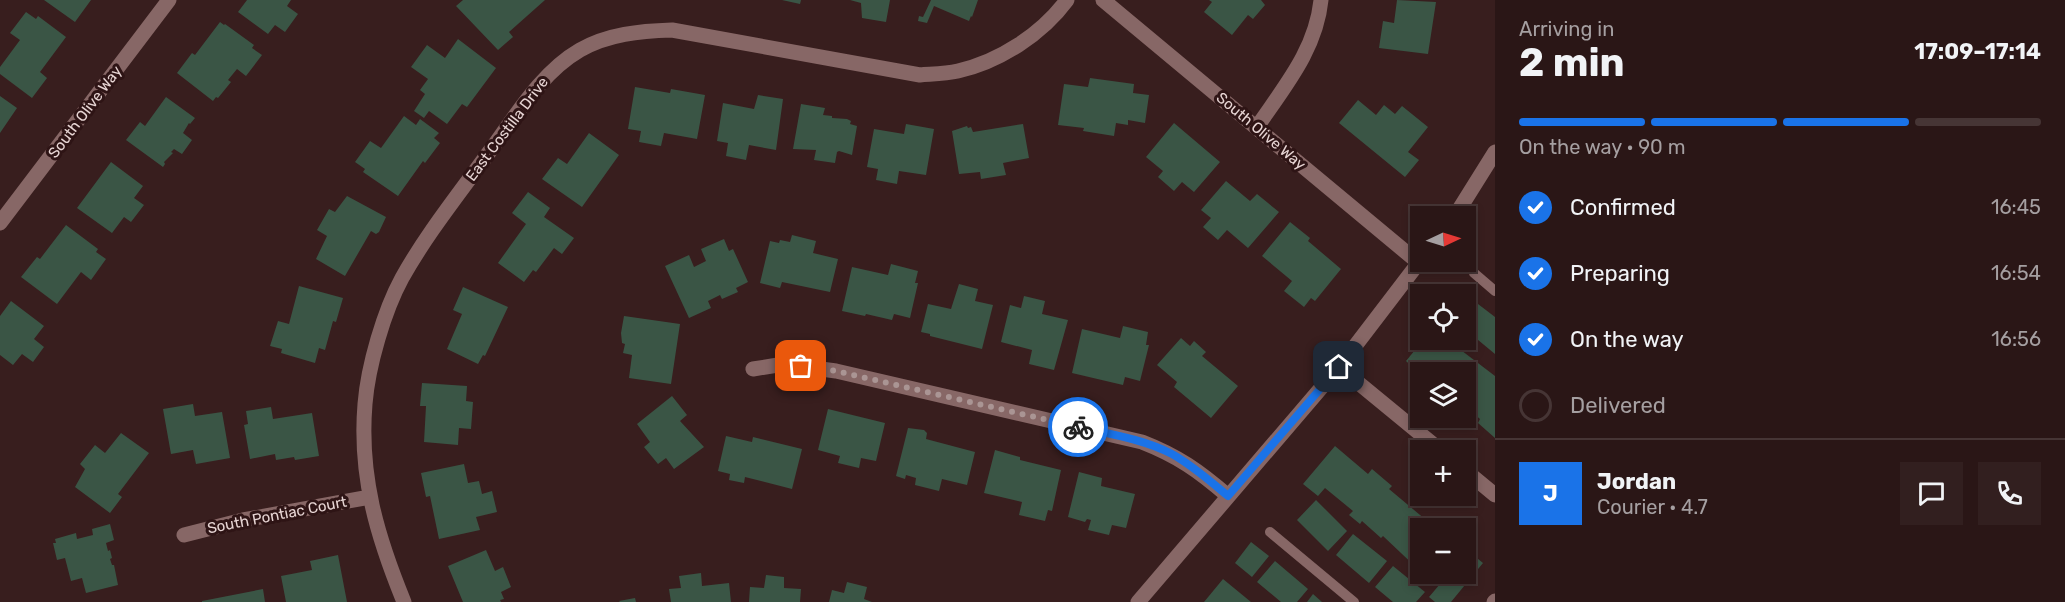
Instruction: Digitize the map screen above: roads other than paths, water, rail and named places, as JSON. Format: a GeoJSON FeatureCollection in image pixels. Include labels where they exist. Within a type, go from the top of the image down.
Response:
{"type":"FeatureCollection","features":[{"type":"Feature","properties":{"kind":"street","name":"South Olive Way"},"geometry":{"type":"LineString","coordinates":[[0,224],[169,0]]}},
{"type":"Feature","properties":{"kind":"street","name":"East Costilla Drive"},"geometry":{"type":"LineString","coordinates":[[404,602],[372,511],[364,456],[365,403],[377,339],[401,279],[446,211],[534,92],[554,69],[580,50],[609,37],[636,31],[672,30],[920,75],[956,72],[995,57],[1025,41],[1057,14],[1066,0]]}},
{"type":"Feature","properties":{"kind":"street","name":"South Olive Way"},"geometry":{"type":"LineString","coordinates":[[1103,0],[1410,254]]}},
{"type":"Feature","properties":{"kind":"street"},"geometry":{"type":"LineString","coordinates":[[1257,127],[1304,59],[1312,39],[1321,0]]}},
{"type":"Feature","properties":{"kind":"street"},"geometry":{"type":"LineString","coordinates":[[1461,206],[1495,152]]}},
{"type":"Feature","properties":{"kind":"street"},"geometry":{"type":"LineString","coordinates":[[1138,602],[1339,367],[1412,272]]}},
{"type":"Feature","properties":{"kind":"street"},"geometry":{"type":"LineString","coordinates":[[753,369],[784,364],[836,371],[1143,442],[1170,453],[1191,466],[1228,496]]}},
{"type":"Feature","properties":{"kind":"street"},"geometry":{"type":"LineString","coordinates":[[1339,367],[1428,440]]}},
{"type":"Feature","properties":{"kind":"street"},"geometry":{"type":"LineString","coordinates":[[1476,479],[1495,495]]}},
{"type":"Feature","properties":{"kind":"street","name":"South Pontiac Court"},"geometry":{"type":"LineString","coordinates":[[184,535],[243,520],[370,497]]}},
{"type":"Feature","properties":{"kind":"lane"},"geometry":{"type":"LineString","coordinates":[[1474,273],[1495,291]]}},
{"type":"Feature","properties":{"kind":"lane"},"geometry":{"type":"LineString","coordinates":[[1270,532],[1354,602]]}}]}
